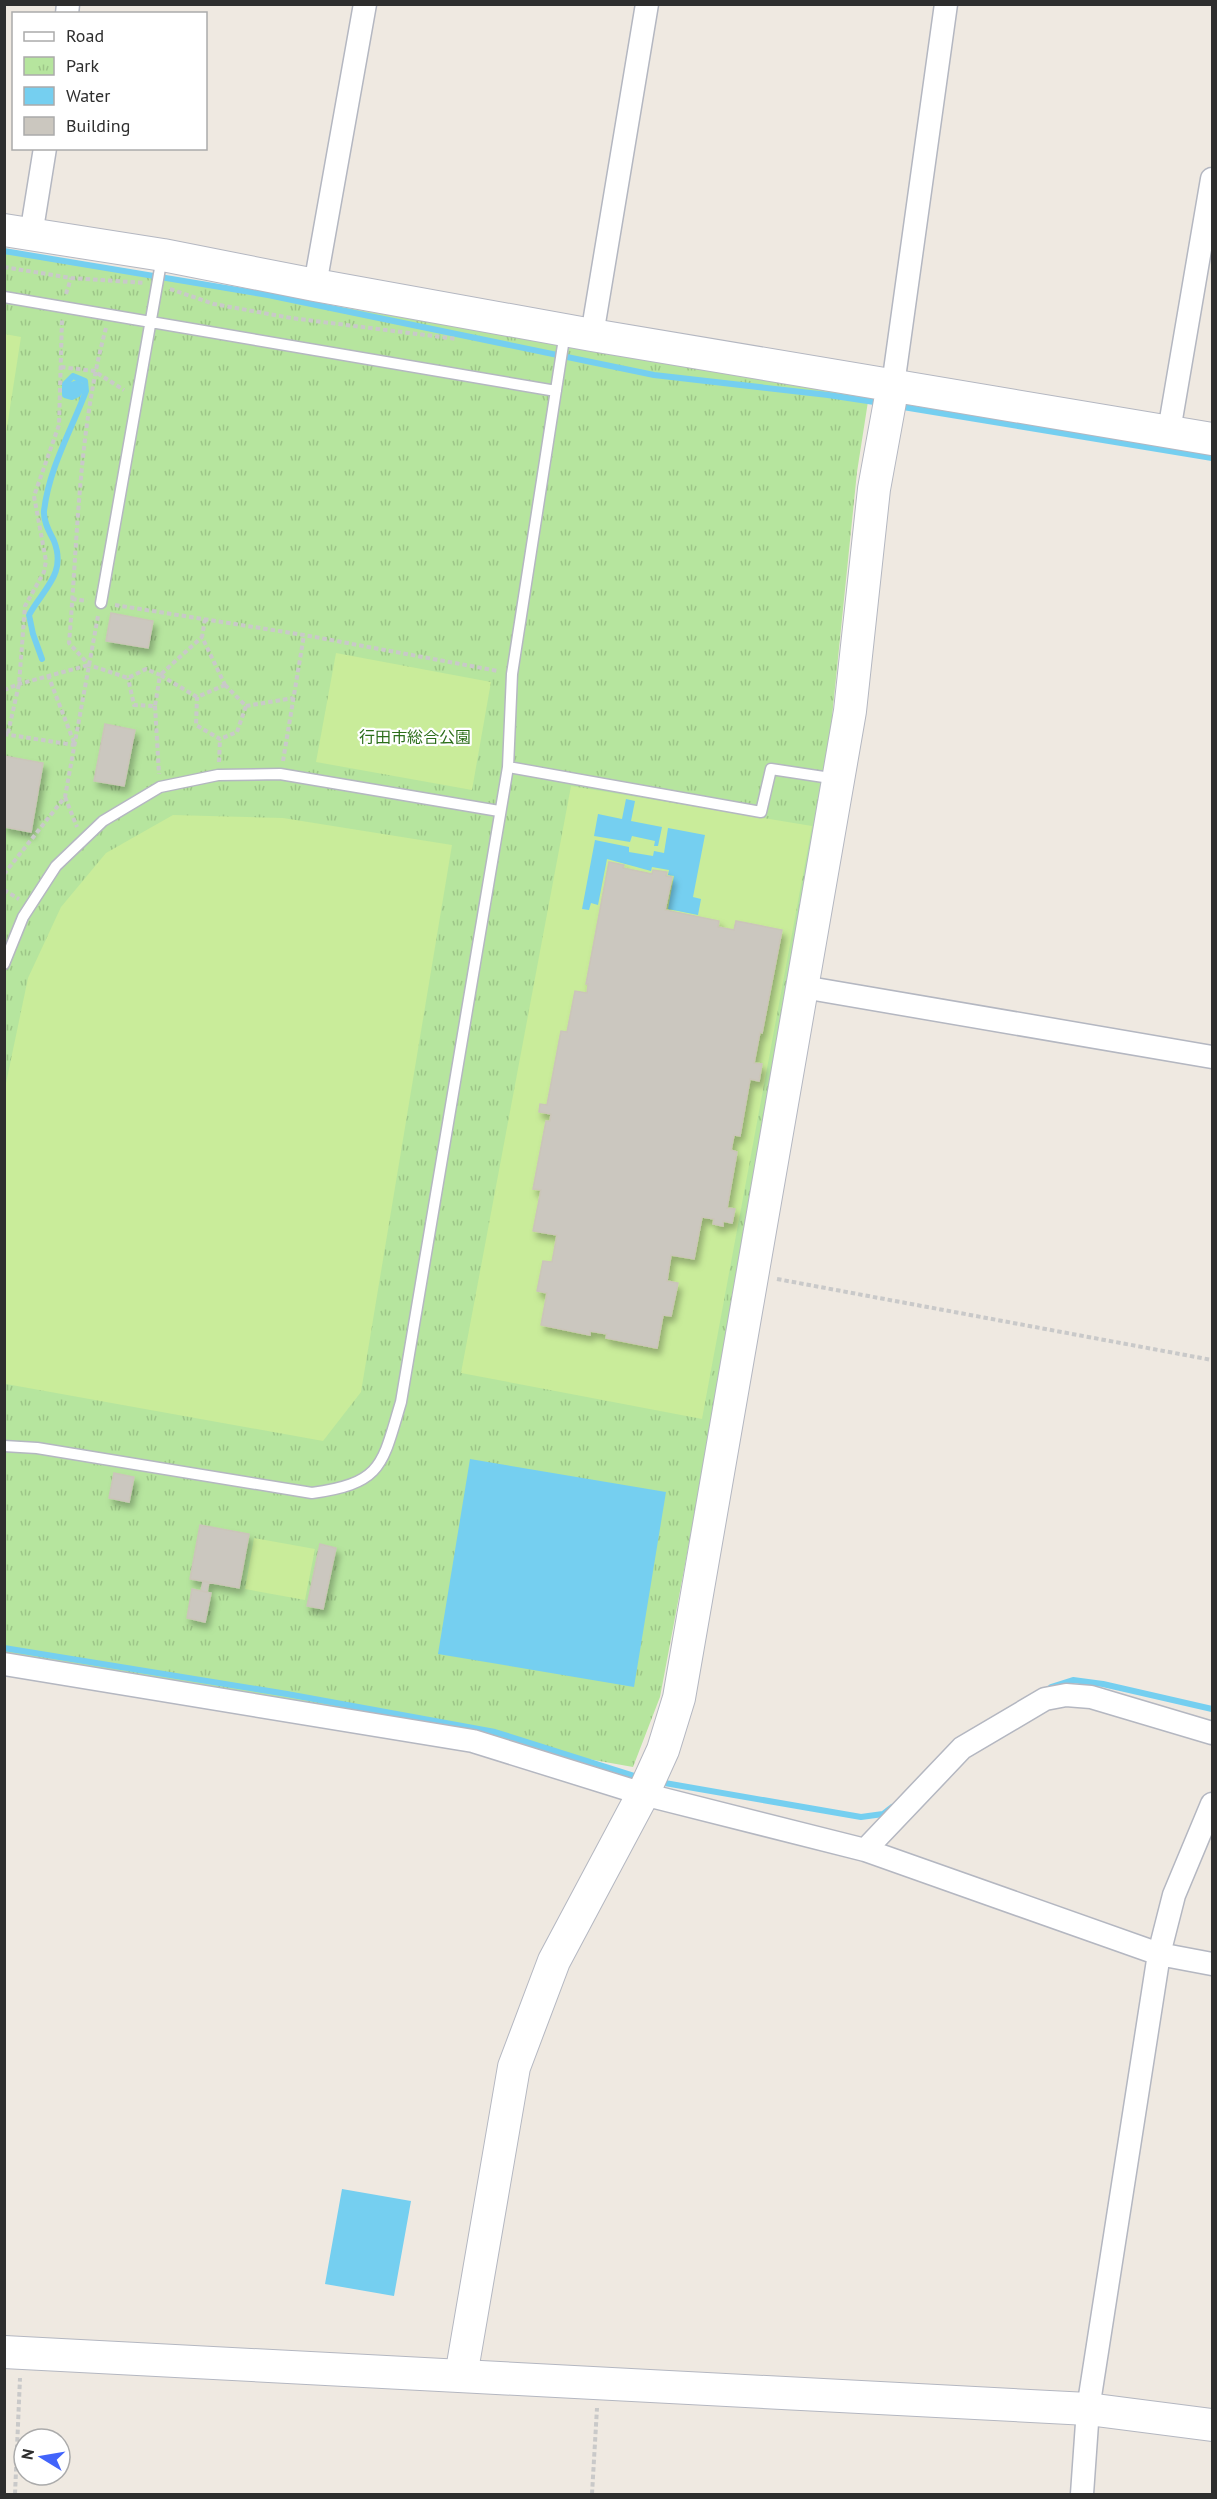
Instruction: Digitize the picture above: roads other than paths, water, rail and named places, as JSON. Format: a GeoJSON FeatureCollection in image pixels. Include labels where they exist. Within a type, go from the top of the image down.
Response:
{"type":"FeatureCollection","features":[{"type":"Feature","properties":{"kind":"street"},"geometry":{"type":"LineString","coordinates":[[315,285],[365,4]]}},
{"type":"Feature","properties":{"kind":"street"},"geometry":{"type":"LineString","coordinates":[[579,332],[647,4]]}},
{"type":"Feature","properties":{"kind":"street"},"geometry":{"type":"LineString","coordinates":[[461,2376],[514,2067],[554,1961],[643,1794],[663,1750],[679,1698],[850,711],[874,489],[893,385],[946,4]]}},
{"type":"Feature","properties":{"kind":"street"},"geometry":{"type":"LineString","coordinates":[[44,150],[18,232],[163,255],[315,285],[579,332],[1212,439]]}},
{"type":"Feature","properties":{"kind":"street"},"geometry":{"type":"LineString","coordinates":[[1169,431],[1212,179]]}},
{"type":"Feature","properties":{"kind":"street"},"geometry":{"type":"LineString","coordinates":[[803,987],[1212,1056]]}},
{"type":"Feature","properties":{"kind":"street"},"geometry":{"type":"LineString","coordinates":[[4,1664],[473,1741],[643,1794],[865,1850],[1159,1954],[1212,1965]]}},
{"type":"Feature","properties":{"kind":"street"},"geometry":{"type":"LineString","coordinates":[[865,1850],[962,1748],[1045,1698],[1066,1695],[1091,1697],[1212,1733]]}},
{"type":"Feature","properties":{"kind":"street"},"geometry":{"type":"LineString","coordinates":[[1082,2494],[1088,2409],[1159,1954],[1174,1895],[1212,1804]]}},
{"type":"Feature","properties":{"kind":"street"},"geometry":{"type":"LineString","coordinates":[[13,2353],[1088,2409],[1212,2425]]}},
{"type":"Feature","properties":{"kind":"lane"},"geometry":{"type":"LineString","coordinates":[[101,603],[163,255]]}},
{"type":"Feature","properties":{"kind":"lane"},"geometry":{"type":"LineString","coordinates":[[4,297],[556,391]]}},
{"type":"Feature","properties":{"kind":"lane"},"geometry":{"type":"LineString","coordinates":[[4,1446],[37,1448],[312,1493],[340,1489],[370,1475],[385,1456],[400,1402],[508,768],[512,674],[556,391],[579,332]]}},
{"type":"Feature","properties":{"kind":"lane"},"geometry":{"type":"LineString","coordinates":[[508,768],[760,813],[771,769],[839,779]]}},
{"type":"Feature","properties":{"kind":"lane"},"geometry":{"type":"LineString","coordinates":[[4,964],[23,917],[56,866],[103,821],[159,787],[218,775],[280,774],[500,811]]}},
{"type":"Feature","properties":{"kind":"water"},"geometry":{"type":"Polygon","coordinates":[[[626,799],[635,801],[631,821],[662,827],[658,846],[654,846],[655,841],[632,836],[630,842],[594,836],[598,814],[622,819],[626,799]]]}},
{"type":"Feature","properties":{"kind":"water"},"geometry":{"type":"Polygon","coordinates":[[[668,828],[705,835],[693,897],[701,899],[698,915],[668,909],[674,876],[668,875],[669,870],[652,867],[651,871],[607,859],[598,905],[591,903],[589,910],[582,909],[595,840],[629,847],[629,852],[653,856],[654,851],[664,853],[668,828]]]}},
{"type":"Feature","properties":{"kind":"water"},"geometry":{"type":"Polygon","coordinates":[[[470,1459],[666,1492],[634,1687],[438,1654],[470,1459]]]}},
{"type":"Feature","properties":{"kind":"water"},"geometry":{"type":"Polygon","coordinates":[[[342,2189],[411,2201],[394,2296],[325,2284],[342,2189]]]}},
{"type":"Feature","properties":{"kind":"waterway"},"geometry":{"type":"LineString","coordinates":[[4,251],[268,295],[654,375],[881,403]]}},
{"type":"Feature","properties":{"kind":"waterway"},"geometry":{"type":"LineString","coordinates":[[42,659],[29,615],[52,581],[58,563],[54,541],[46,523],[44,511],[56,465],[86,391],[85,381],[73,376],[65,384],[65,395],[72,397],[78,394],[82,387],[77,383],[69,386],[69,391],[77,389],[74,388]]}},
{"type":"Feature","properties":{"kind":"waterway"},"geometry":{"type":"LineString","coordinates":[[897,406],[1212,458]]}},
{"type":"Feature","properties":{"kind":"waterway"},"geometry":{"type":"LineString","coordinates":[[4,1648],[287,1694],[495,1732],[641,1778]]}},
{"type":"Feature","properties":{"kind":"waterway"},"geometry":{"type":"LineString","coordinates":[[1051,1687],[1073,1680],[1103,1684],[1212,1709]]}},
{"type":"Feature","properties":{"kind":"waterway"},"geometry":{"type":"LineString","coordinates":[[659,1782],[861,1817],[883,1814],[892,1807]]}},
{"type":"Feature","properties":{"kind":"park label","name":"行田市総合公園"},"geometry":{"type":"Point","coordinates":[415,737]}}]}
